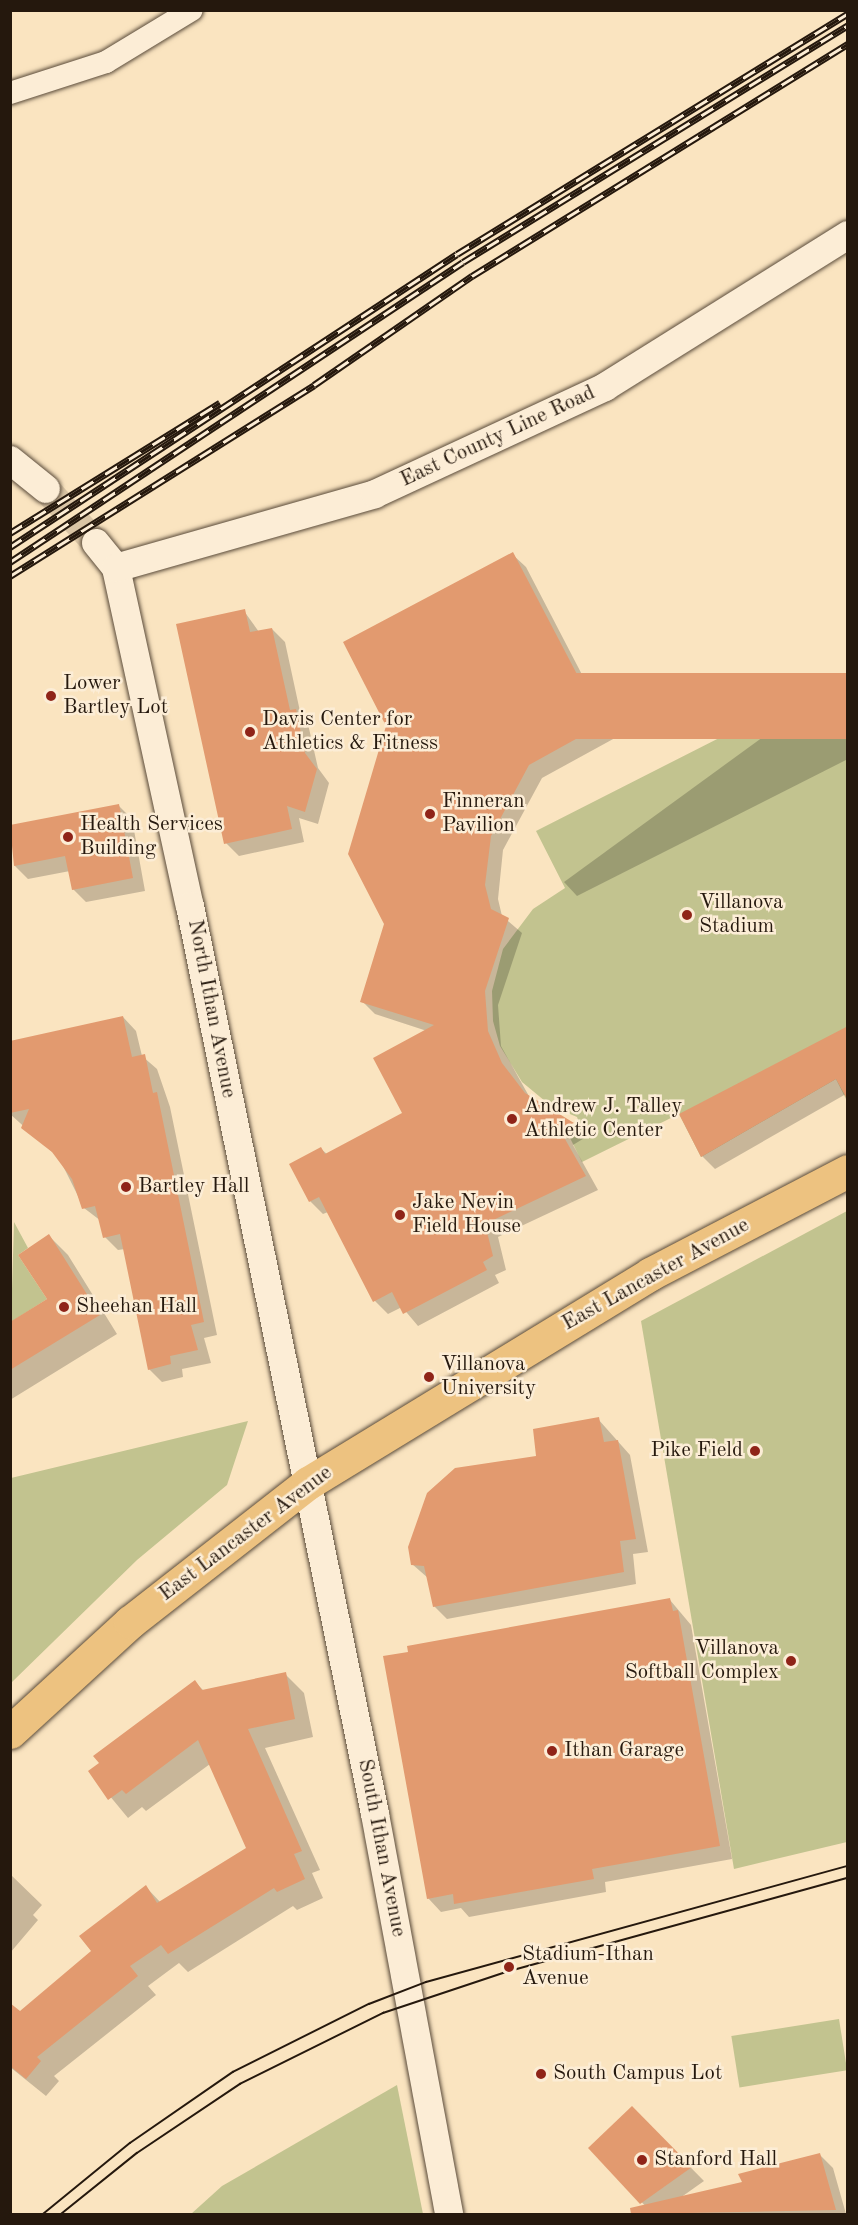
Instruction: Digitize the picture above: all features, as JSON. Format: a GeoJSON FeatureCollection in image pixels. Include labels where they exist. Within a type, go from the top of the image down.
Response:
{"type":"FeatureCollection","features":[{"type":"Feature","properties":{"kind":"highway","name":"East Lancaster Avenue"},"geometry":{"type":"LineString","coordinates":[[10,1732],[130,1622],[308,1483],[650,1274],[848,1171]]}},
{"type":"Feature","properties":{"kind":"street"},"geometry":{"type":"LineString","coordinates":[[10,93],[106,62],[192,10]]}},
{"type":"Feature","properties":{"kind":"street","name":"East County Line Road"},"geometry":{"type":"LineString","coordinates":[[116,568],[375,494],[605,387],[848,235]]}},
{"type":"Feature","properties":{"kind":"street"},"geometry":{"type":"LineString","coordinates":[[10,460],[46,489]]}},
{"type":"Feature","properties":{"kind":"street","name":"North Ithan Avenue"},"geometry":{"type":"LineString","coordinates":[[96,543],[116,568],[308,1483]]}},
{"type":"Feature","properties":{"kind":"street","name":"South Ithan Avenue"},"geometry":{"type":"LineString","coordinates":[[308,1483],[449,2214]]}},
{"type":"Feature","properties":{"kind":"green space","name":"Villanova Stadium"},"geometry":{"type":"Polygon","coordinates":[[[847,673],[847,1101],[836,1079],[701,1157],[679,1114],[582,1162],[567,1132],[580,1125],[577,1117],[551,1106],[522,1082],[500,1046],[493,1021],[492,991],[503,949],[533,909],[565,888],[536,831],[847,673]]]}},
{"type":"Feature","properties":{"kind":"green space","name":"Pike Field"},"geometry":{"type":"Polygon","coordinates":[[[847,1211],[847,1842],[734,1869],[641,1321],[847,1211]]]}},
{"type":"Feature","properties":{"kind":"green space"},"geometry":{"type":"Polygon","coordinates":[[[14,1222],[28,1248],[18,1255],[47,1299],[11,1322],[14,1222]]]}},
{"type":"Feature","properties":{"kind":"green space"},"geometry":{"type":"Polygon","coordinates":[[[248,1421],[227,1485],[137,1560],[11,1683],[11,1478],[248,1421]]]}},
{"type":"Feature","properties":{"kind":"green space"},"geometry":{"type":"Polygon","coordinates":[[[839,2019],[847,2070],[739,2087],[731,2036],[839,2019]]]}},
{"type":"Feature","properties":{"kind":"green space"},"geometry":{"type":"Polygon","coordinates":[[[397,2085],[423,2214],[191,2214],[222,2186],[397,2085]]]}},
{"type":"Feature","properties":{"kind":"building","name":"Finneran Pavilion"},"geometry":{"type":"Polygon","coordinates":[[[513,552],[603,724],[529,765],[491,836],[485,885],[491,909],[509,918],[485,991],[488,1031],[502,1063],[525,1093],[574,1123],[561,1132],[586,1176],[485,1224],[493,1256],[483,1262],[487,1270],[403,1314],[392,1292],[373,1302],[319,1197],[309,1202],[289,1164],[321,1147],[325,1154],[402,1113],[373,1058],[434,1025],[360,1002],[384,924],[348,854],[386,726],[343,642],[513,552]]]}},
{"type":"Feature","properties":{"kind":"building","name":"Davis Center for Athletics & Fitness"},"geometry":{"type":"Polygon","coordinates":[[[245,609],[250,632],[272,628],[290,710],[296,709],[305,753],[317,769],[305,812],[287,806],[292,829],[224,844],[176,624],[245,609]]]}},
{"type":"Feature","properties":{"kind":"building"},"geometry":{"type":"Polygon","coordinates":[[[498,673],[848,673],[848,739],[498,739],[498,673]]]}},
{"type":"Feature","properties":{"kind":"building","name":"Health Services Building"},"geometry":{"type":"Polygon","coordinates":[[[119,804],[133,878],[72,890],[65,856],[14,866],[10,825],[119,804]]]}},
{"type":"Feature","properties":{"kind":"building","name":"Bartley Hall"},"geometry":{"type":"Polygon","coordinates":[[[123,1016],[132,1057],[145,1054],[153,1093],[157,1092],[204,1322],[191,1325],[198,1350],[170,1356],[171,1364],[148,1370],[120,1234],[103,1238],[95,1206],[82,1209],[72,1179],[52,1152],[21,1128],[29,1109],[10,1113],[10,1041],[123,1016]]]}},
{"type":"Feature","properties":{"kind":"building"},"geometry":{"type":"Polygon","coordinates":[[[848,1026],[848,1101],[836,1079],[701,1157],[679,1114],[848,1026]]]}},
{"type":"Feature","properties":{"kind":"building","name":"Sheehan Hall"},"geometry":{"type":"Polygon","coordinates":[[[49,1234],[100,1315],[10,1370],[10,1322],[47,1299],[18,1255],[49,1234]]]}},
{"type":"Feature","properties":{"kind":"building"},"geometry":{"type":"Polygon","coordinates":[[[599,1417],[604,1442],[618,1440],[636,1539],[620,1541],[624,1572],[433,1607],[424,1566],[411,1565],[408,1547],[427,1493],[455,1468],[536,1456],[533,1429],[599,1417]]]}},
{"type":"Feature","properties":{"kind":"building","name":"Ithan Garage"},"geometry":{"type":"Polygon","coordinates":[[[670,1598],[673,1611],[678,1610],[720,1846],[592,1869],[594,1879],[454,1904],[453,1894],[427,1899],[383,1656],[408,1652],[407,1646],[670,1598]]]}},
{"type":"Feature","properties":{"kind":"building"},"geometry":{"type":"Polygon","coordinates":[[[286,1672],[295,1719],[248,1729],[302,1851],[294,1854],[305,1879],[277,1892],[274,1888],[168,1954],[161,1945],[130,1966],[138,1976],[37,2057],[41,2061],[26,2079],[10,2066],[10,2003],[20,2011],[91,1951],[79,1936],[146,1885],[157,1903],[246,1848],[198,1740],[126,1794],[122,1790],[108,1800],[88,1771],[99,1763],[93,1756],[195,1680],[202,1690],[286,1672]]]}},
{"type":"Feature","properties":{"kind":"building"},"geometry":{"type":"Polygon","coordinates":[[[632,2106],[692,2167],[640,2204],[588,2148],[632,2106]]]}},
{"type":"Feature","properties":{"kind":"building"},"geometry":{"type":"Polygon","coordinates":[[[820,2153],[836,2210],[631,2214],[630,2208],[742,2182],[738,2174],[820,2153]]]}},
{"type":"Feature","properties":{"kind":"tunnel"},"geometry":{"type":"LineString","coordinates":[[46,489],[96,543]]}},
{"type":"Feature","properties":{"kind":"tram line"},"geometry":{"type":"LineString","coordinates":[[43,2214],[130,2143],[233,2072],[369,2004],[426,1982],[848,1866]]}},
{"type":"Feature","properties":{"kind":"tram line"},"geometry":{"type":"LineString","coordinates":[[61,2214],[137,2153],[240,2084],[383,2013],[506,1972],[848,1878]]}},
{"type":"Feature","properties":{"kind":"railway"},"geometry":{"type":"LineString","coordinates":[[10,547],[457,254],[848,13]]}},
{"type":"Feature","properties":{"kind":"railway"},"geometry":{"type":"LineString","coordinates":[[10,562],[463,262],[848,25]]}},
{"type":"Feature","properties":{"kind":"railway"},"geometry":{"type":"LineString","coordinates":[[10,576],[314,385],[472,276],[848,44]]}},
{"type":"Feature","properties":{"kind":"railway"},"geometry":{"type":"LineString","coordinates":[[10,533],[220,403]]}},
{"type":"Feature","properties":{"kind":"place","name":"Lower Bartley Lot"},"geometry":{"type":"Point","coordinates":[51,696]}},
{"type":"Feature","properties":{"kind":"place","name":"Davis Center for Athletics & Fitness"},"geometry":{"type":"Point","coordinates":[250,732]}},
{"type":"Feature","properties":{"kind":"place","name":"Finneran Pavilion"},"geometry":{"type":"Point","coordinates":[430,814]}},
{"type":"Feature","properties":{"kind":"place","name":"Health Services Building"},"geometry":{"type":"Point","coordinates":[68,837]}},
{"type":"Feature","properties":{"kind":"place","name":"Villanova Stadium"},"geometry":{"type":"Point","coordinates":[687,915]}},
{"type":"Feature","properties":{"kind":"place","name":"Andrew J. Talley Athletic Center"},"geometry":{"type":"Point","coordinates":[512,1119]}},
{"type":"Feature","properties":{"kind":"place","name":"Bartley Hall"},"geometry":{"type":"Point","coordinates":[126,1187]}},
{"type":"Feature","properties":{"kind":"place","name":"Jake Nevin Field House"},"geometry":{"type":"Point","coordinates":[400,1215]}},
{"type":"Feature","properties":{"kind":"place","name":"Sheehan Hall"},"geometry":{"type":"Point","coordinates":[64,1307]}},
{"type":"Feature","properties":{"kind":"place","name":"Villanova University"},"geometry":{"type":"Point","coordinates":[429,1377]}},
{"type":"Feature","properties":{"kind":"place","name":"Pike Field"},"geometry":{"type":"Point","coordinates":[755,1451]}},
{"type":"Feature","properties":{"kind":"place","name":"Villanova Softball Complex"},"geometry":{"type":"Point","coordinates":[791,1661]}},
{"type":"Feature","properties":{"kind":"place","name":"Ithan Garage"},"geometry":{"type":"Point","coordinates":[552,1751]}},
{"type":"Feature","properties":{"kind":"place","name":"Stadium-Ithan Avenue"},"geometry":{"type":"Point","coordinates":[509,1967]}},
{"type":"Feature","properties":{"kind":"place","name":"South Campus Lot"},"geometry":{"type":"Point","coordinates":[541,2074]}},
{"type":"Feature","properties":{"kind":"place","name":"Stanford Hall"},"geometry":{"type":"Point","coordinates":[642,2160]}}]}
